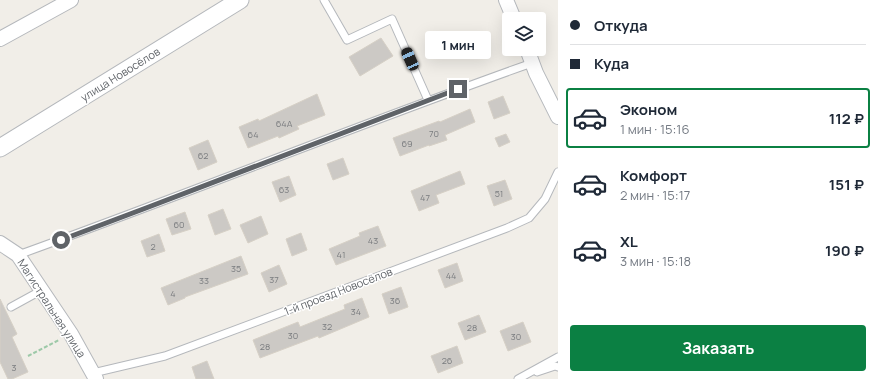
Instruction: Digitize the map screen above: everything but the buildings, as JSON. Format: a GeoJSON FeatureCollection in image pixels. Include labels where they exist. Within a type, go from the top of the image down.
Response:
{"type":"FeatureCollection","features":[{"type":"Feature","properties":{"kind":"street"},"geometry":{"type":"LineString","coordinates":[[0,39],[71,0]]}},
{"type":"Feature","properties":{"kind":"street","name":"улица Новосёлов"},"geometry":{"type":"LineString","coordinates":[[1,146],[240,0]]}},
{"type":"Feature","properties":{"kind":"street"},"geometry":{"type":"LineString","coordinates":[[506,0],[511,12]]}},
{"type":"Feature","properties":{"kind":"street"},"geometry":{"type":"LineString","coordinates":[[529,56],[558,117]]}},
{"type":"Feature","properties":{"kind":"street","name":"Магистральная улица"},"geometry":{"type":"LineString","coordinates":[[0,243],[18,255],[71,334],[94,376]]}},
{"type":"Feature","properties":{"kind":"lane"},"geometry":{"type":"LineString","coordinates":[[324,0],[347,40],[392,19],[428,100]]}},
{"type":"Feature","properties":{"kind":"lane"},"geometry":{"type":"LineString","coordinates":[[18,255],[532,62]]}},
{"type":"Feature","properties":{"kind":"lane","name":"1-й проезд Новосёлов"},"geometry":{"type":"LineString","coordinates":[[94,376],[165,356],[507,228],[529,218],[545,199],[558,172]]}},
{"type":"Feature","properties":{"kind":"lane"},"geometry":{"type":"LineString","coordinates":[[11,307],[42,290]]}},
{"type":"Feature","properties":{"kind":"lane"},"geometry":{"type":"LineString","coordinates":[[519,379],[558,357]]}},
{"type":"Feature","properties":{"kind":"lane"},"geometry":{"type":"LineString","coordinates":[[519,379],[555,366],[558,367]]}},
{"type":"Feature","properties":{"kind":"path"},"geometry":{"type":"LineString","coordinates":[[28,356],[71,334]]}},
{"type":"Feature","properties":{"kind":"route"},"geometry":{"type":"LineString","coordinates":[[61,240],[458,89]]}}]}
